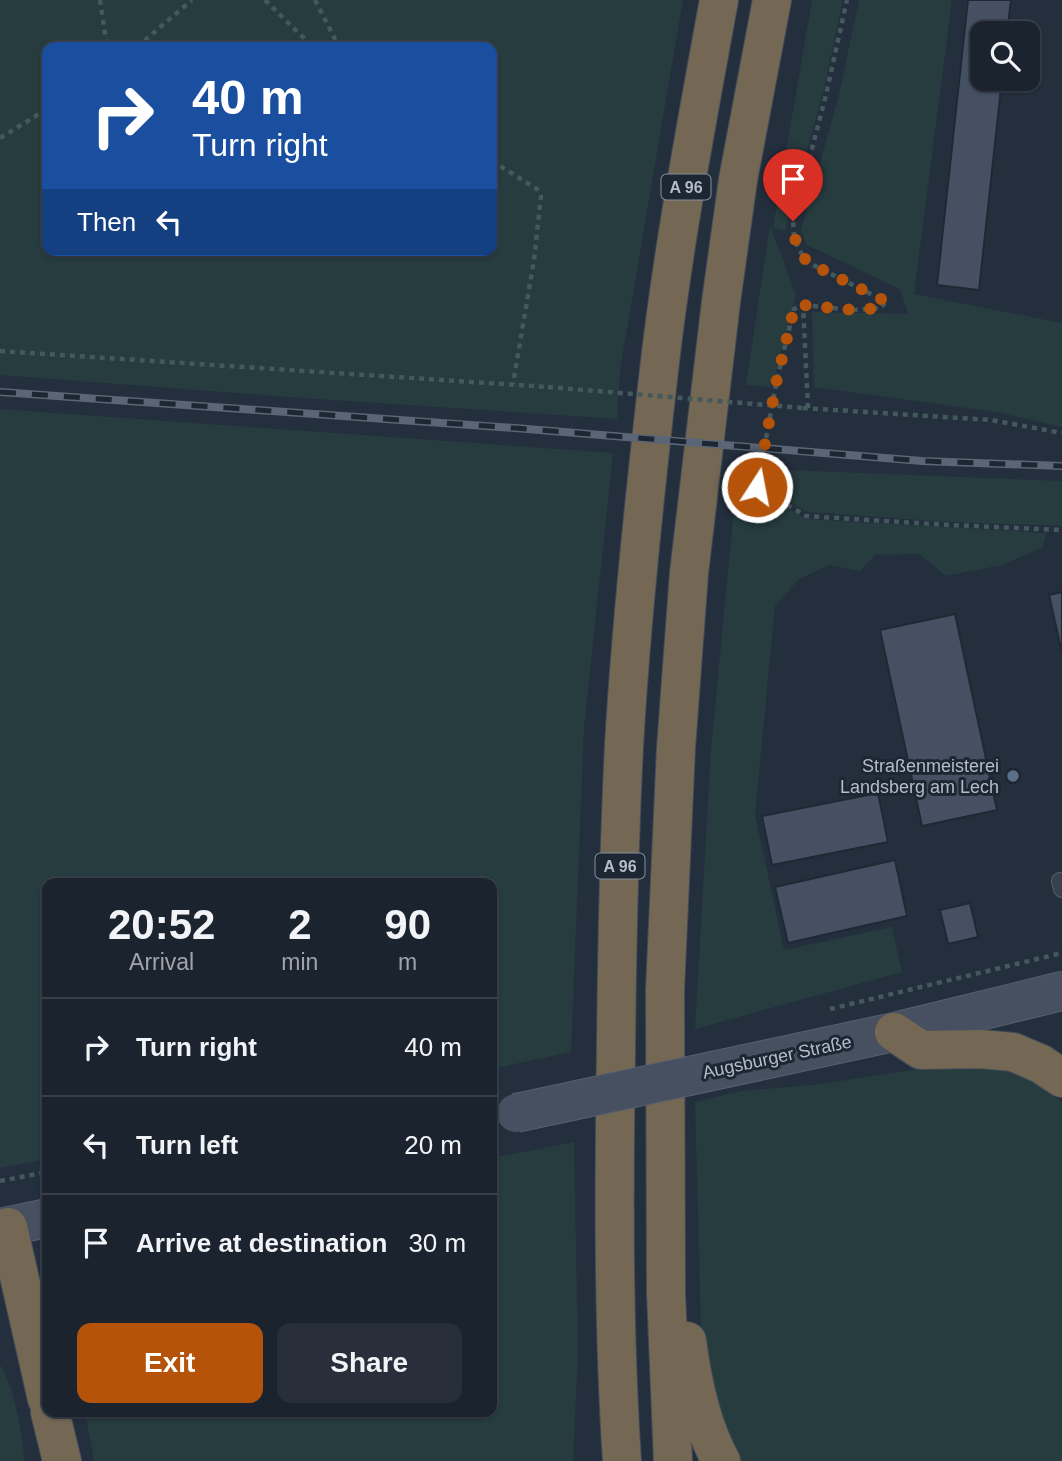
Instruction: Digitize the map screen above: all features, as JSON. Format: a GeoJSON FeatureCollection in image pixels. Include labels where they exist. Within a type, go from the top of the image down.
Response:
{"type":"FeatureCollection","features":[{"type":"Feature","properties":{"kind":"highway","name":"A 96"},"geometry":{"type":"LineString","coordinates":[[621,1461],[615,1360],[614,1140],[617,939],[624,746],[635,597],[660,361],[688,168],[719,0]]}},
{"type":"Feature","properties":{"kind":"highway","name":"A 96"},"geometry":{"type":"LineString","coordinates":[[673,1461],[666,1292],[666,942],[676,748],[689,573],[738,180],[772,0]]}},
{"type":"Feature","properties":{"kind":"highway"},"geometry":{"type":"LineString","coordinates":[[894,1032],[921,1050],[980,1049],[1013,1052],[1041,1064],[1062,1078]]}},
{"type":"Feature","properties":{"kind":"highway"},"geometry":{"type":"LineString","coordinates":[[665,1183],[692,1374],[714,1449],[721,1461]]}},
{"type":"Feature","properties":{"kind":"highway"},"geometry":{"type":"LineString","coordinates":[[4,1228],[42,1364]]}},
{"type":"Feature","properties":{"kind":"highway"},"geometry":{"type":"LineString","coordinates":[[0,1323],[42,1372]]}},
{"type":"Feature","properties":{"kind":"highway"},"geometry":{"type":"LineString","coordinates":[[598,1461],[615,1360]]}},
{"type":"Feature","properties":{"kind":"highway"},"geometry":{"type":"LineString","coordinates":[[51,1417],[62,1461]]}},
{"type":"Feature","properties":{"kind":"main road","name":"Augsburger Straße"},"geometry":{"type":"LineString","coordinates":[[504,1116],[894,1032],[1062,991]]}},
{"type":"Feature","properties":{"kind":"main road"},"geometry":{"type":"LineString","coordinates":[[4,1228],[42,1219]]}},
{"type":"Feature","properties":{"kind":"path"},"geometry":{"type":"LineString","coordinates":[[100,0],[106,42]]}},
{"type":"Feature","properties":{"kind":"path"},"geometry":{"type":"LineString","coordinates":[[142,42],[192,0]]}},
{"type":"Feature","properties":{"kind":"path"},"geometry":{"type":"LineString","coordinates":[[265,0],[308,42]]}},
{"type":"Feature","properties":{"kind":"path"},"geometry":{"type":"LineString","coordinates":[[315,0],[336,42]]}},
{"type":"Feature","properties":{"kind":"path"},"geometry":{"type":"LineString","coordinates":[[847,0],[825,99],[793,221],[794,235],[807,262],[881,299],[884,304],[881,308],[853,310],[803,305],[794,309],[777,379],[757,487],[806,516],[1062,530]]}},
{"type":"Feature","properties":{"kind":"path"},"geometry":{"type":"LineString","coordinates":[[0,138],[42,111]]}},
{"type":"Feature","properties":{"kind":"path"},"geometry":{"type":"LineString","coordinates":[[497,163],[537,189],[541,196],[534,260],[513,384]]}},
{"type":"Feature","properties":{"kind":"path"},"geometry":{"type":"LineString","coordinates":[[803,305],[806,408]]}},
{"type":"Feature","properties":{"kind":"path"},"geometry":{"type":"LineString","coordinates":[[0,351],[513,384],[991,420],[1062,433]]}},
{"type":"Feature","properties":{"kind":"path"},"geometry":{"type":"LineString","coordinates":[[822,1012],[1062,953]]}},
{"type":"Feature","properties":{"kind":"path"},"geometry":{"type":"LineString","coordinates":[[0,1181],[42,1173]]}},
{"type":"Feature","properties":{"kind":"green space"},"geometry":{"type":"Polygon","coordinates":[[[0,0],[683,0],[620,370],[617,419],[0,375],[0,0]]]}},
{"type":"Feature","properties":{"kind":"green space"},"geometry":{"type":"Polygon","coordinates":[[[812,0],[843,0],[824,89],[785,231],[773,228],[812,0]]]}},
{"type":"Feature","properties":{"kind":"green space"},"geometry":{"type":"Polygon","coordinates":[[[859,0],[952,0],[914,294],[1062,323],[1062,427],[996,412],[814,387],[812,312],[908,314],[900,289],[807,245],[801,230],[839,95],[859,0]]]}},
{"type":"Feature","properties":{"kind":"green space"},"geometry":{"type":"Polygon","coordinates":[[[770,225],[796,295],[772,387],[746,385],[770,225]]]}},
{"type":"Feature","properties":{"kind":"green space"},"geometry":{"type":"Polygon","coordinates":[[[0,409],[613,453],[584,728],[571,1052],[497,1068],[497,878],[42,878],[42,1160],[0,1168],[0,409]]]}},
{"type":"Feature","properties":{"kind":"green space"},"geometry":{"type":"Polygon","coordinates":[[[738,466],[757,467],[755,490],[806,519],[1046,533],[1043,547],[1002,565],[946,576],[919,554],[875,555],[860,571],[829,565],[799,579],[775,606],[755,814],[784,950],[892,927],[902,972],[695,1029],[711,750],[738,466]]]}},
{"type":"Feature","properties":{"kind":"green space"},"geometry":{"type":"Polygon","coordinates":[[[763,469],[1062,481],[1062,526],[949,522],[808,512],[760,486],[763,469]]]}},
{"type":"Feature","properties":{"kind":"green space"},"geometry":{"type":"Polygon","coordinates":[[[981,1059],[1008,1063],[1062,1102],[1062,1461],[734,1461],[725,1445],[701,1330],[695,1102],[741,1091],[821,1084],[981,1059]]]}},
{"type":"Feature","properties":{"kind":"green space"},"geometry":{"type":"Polygon","coordinates":[[[574,1142],[578,1353],[573,1461],[94,1461],[86,1417],[497,1417],[497,1157],[574,1142]]]}},
{"type":"Feature","properties":{"kind":"green space"},"geometry":{"type":"Polygon","coordinates":[[[0,1365],[14,1399],[25,1461],[0,1461],[0,1365]]]}},
{"type":"Feature","properties":{"kind":"building"},"geometry":{"type":"Polygon","coordinates":[[[968,0],[1011,0],[1008,21],[970,21],[970,91],[1001,91],[979,290],[937,285],[968,0]]]}},
{"type":"Feature","properties":{"kind":"building"},"geometry":{"type":"Polygon","coordinates":[[[1062,592],[1062,653],[1049,595],[1062,592]]]}},
{"type":"Feature","properties":{"kind":"building"},"geometry":{"type":"Polygon","coordinates":[[[955,614],[997,810],[922,826],[880,630],[955,614]]]}},
{"type":"Feature","properties":{"kind":"building"},"geometry":{"type":"Polygon","coordinates":[[[878,793],[888,842],[772,865],[762,816],[878,793]]]}},
{"type":"Feature","properties":{"kind":"building"},"geometry":{"type":"Polygon","coordinates":[[[895,860],[907,916],[788,943],[775,887],[895,860]]]}},
{"type":"Feature","properties":{"kind":"building"},"geometry":{"type":"Polygon","coordinates":[[[970,903],[978,937],[948,944],[940,910],[970,903]]]}},
{"type":"Feature","properties":{"kind":"railway"},"geometry":{"type":"LineString","coordinates":[[0,392],[515,428],[922,461],[1062,466]]}},
{"type":"Feature","properties":{"kind":"place","name":"Straßenmeisterei Landsberg am Lech"},"geometry":{"type":"Point","coordinates":[1013,776]}},
{"type":"Feature","properties":{"kind":"route"},"geometry":{"type":"LineString","coordinates":[[757,487],[777,379],[794,309],[803,305],[853,310],[881,308],[884,304],[881,299],[807,262],[798,248],[793,221]]}}]}
